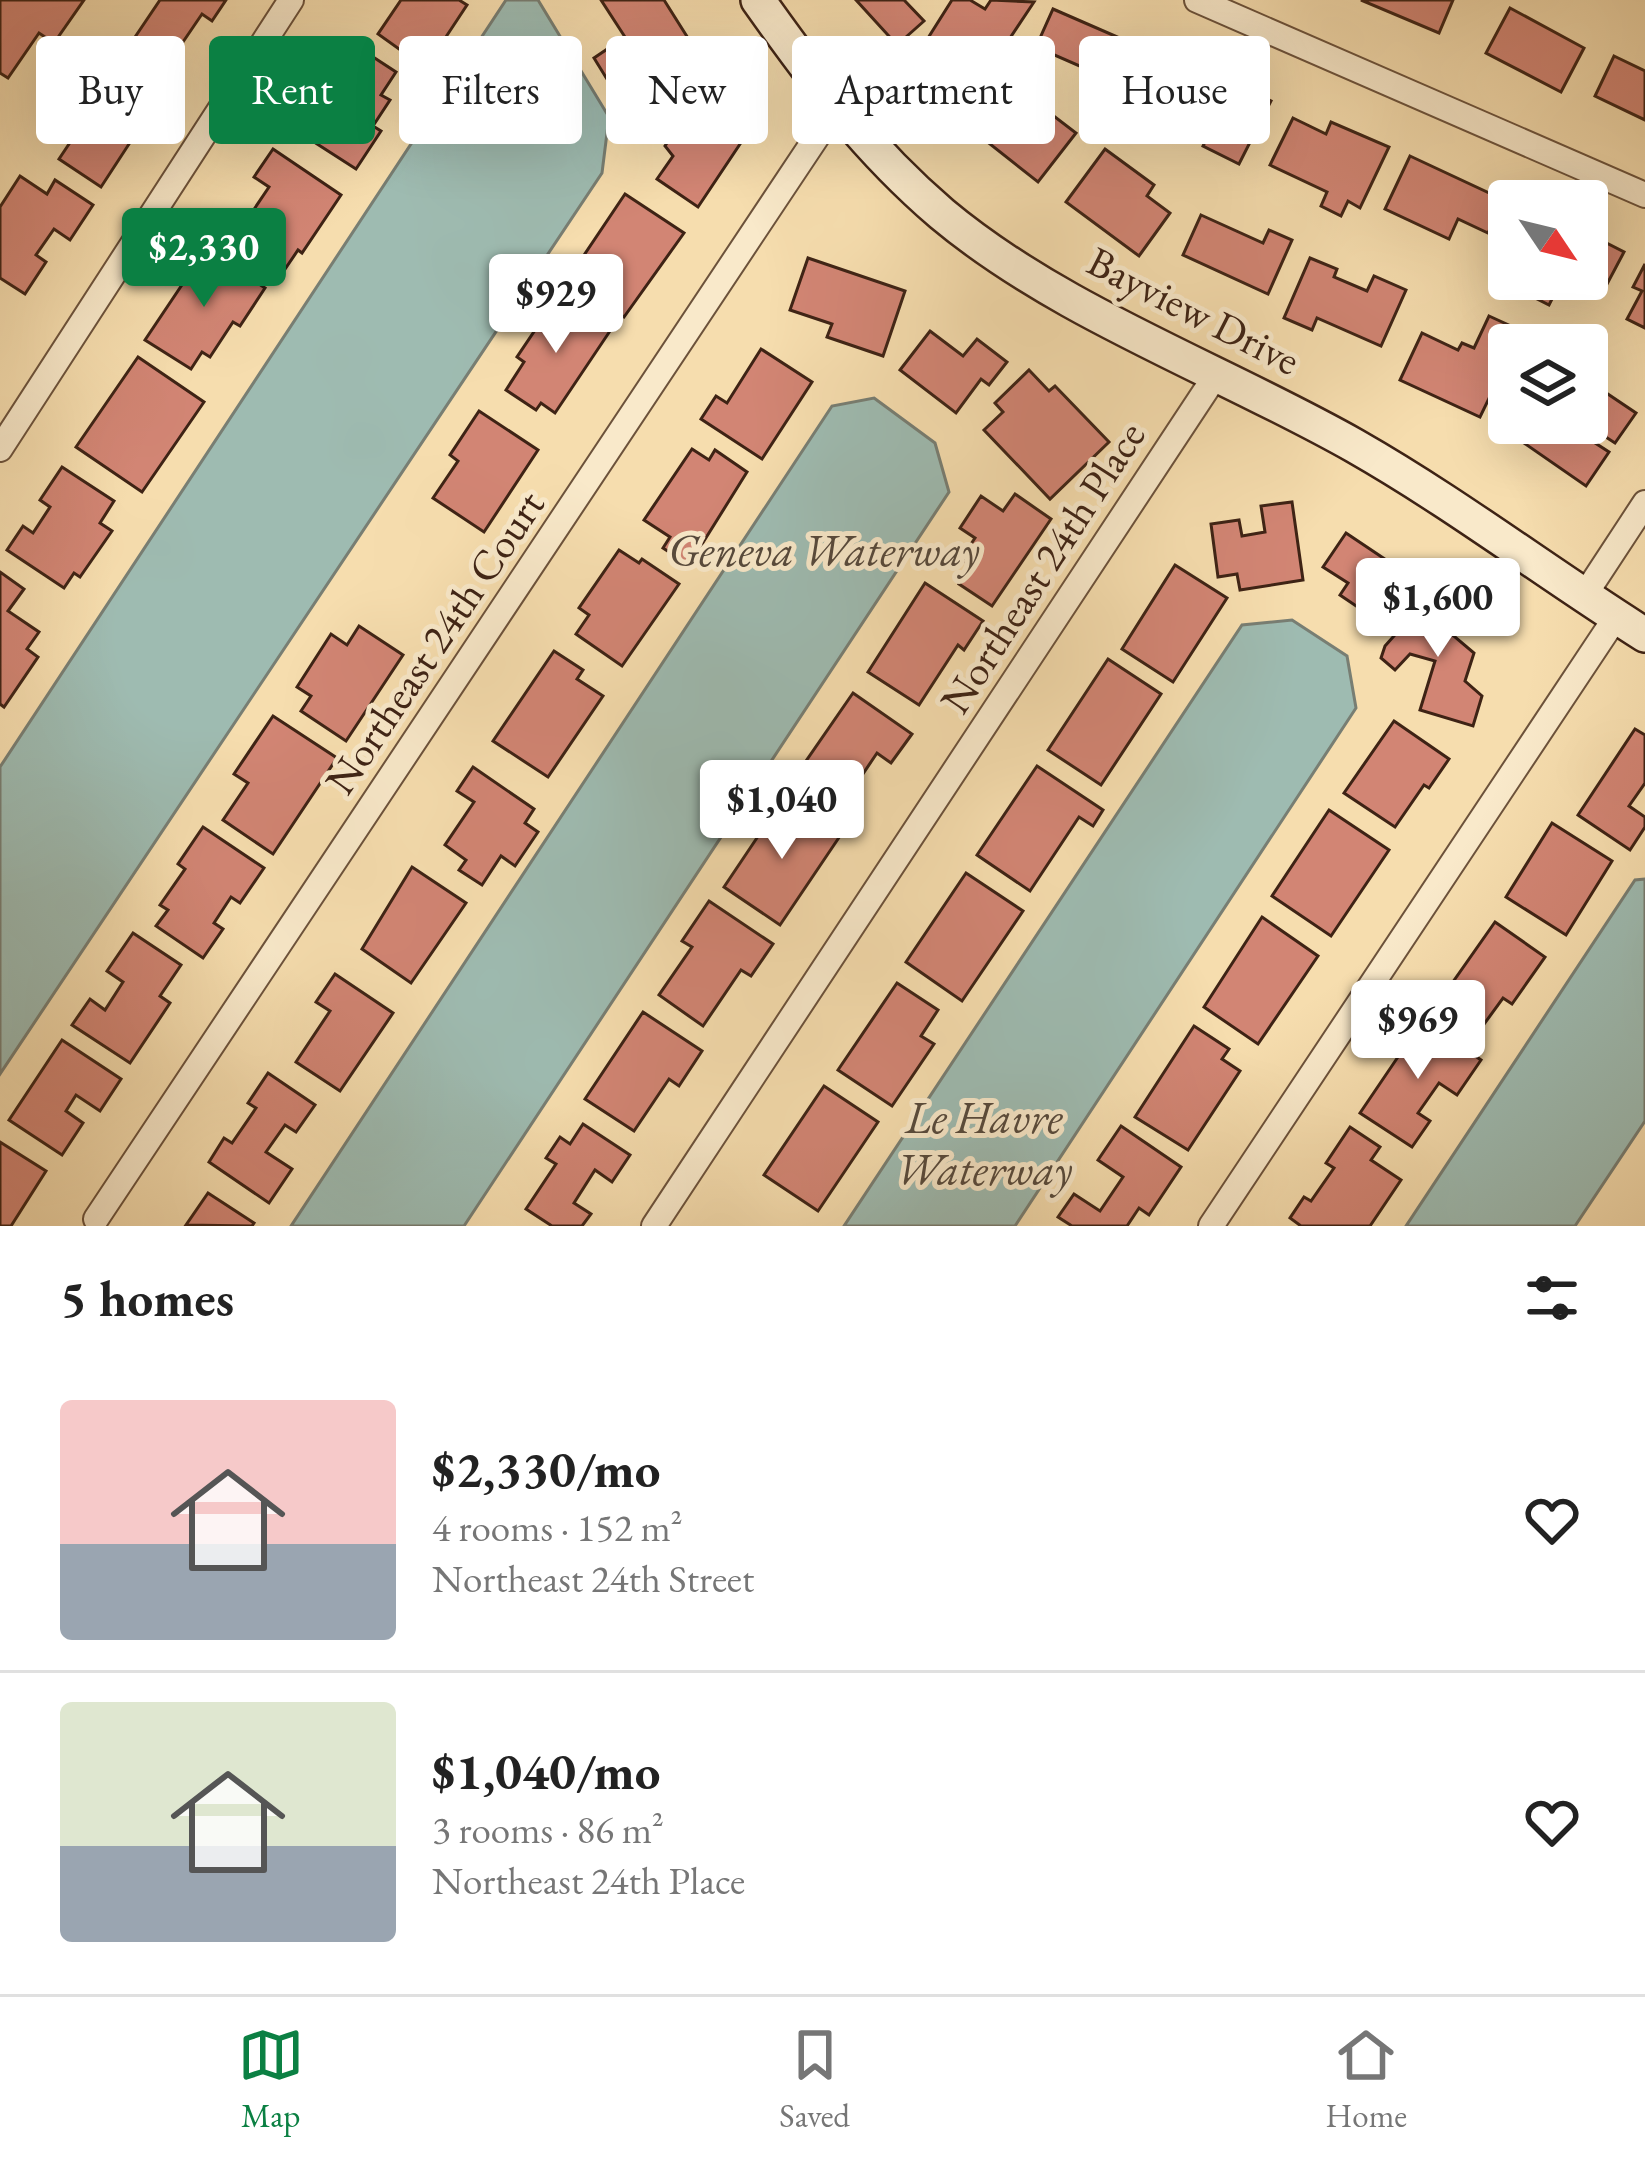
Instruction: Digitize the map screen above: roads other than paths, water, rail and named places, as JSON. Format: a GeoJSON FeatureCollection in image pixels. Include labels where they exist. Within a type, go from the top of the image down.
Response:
{"type":"FeatureCollection","features":[{"type":"Feature","properties":{"kind":"street"},"geometry":{"type":"LineString","coordinates":[[0,449],[291,0]]}},
{"type":"Feature","properties":{"kind":"street","name":"Bayview Drive"},"geometry":{"type":"LineString","coordinates":[[758,0],[792,47]]}},
{"type":"Feature","properties":{"kind":"street"},"geometry":{"type":"LineString","coordinates":[[1197,0],[1645,195]]}},
{"type":"Feature","properties":{"kind":"street","name":"Northeast 24th Court"},"geometry":{"type":"LineString","coordinates":[[97,1219],[812,144]]}},
{"type":"Feature","properties":{"kind":"street","name":"Bayview Drive"},"geometry":{"type":"LineString","coordinates":[[869,144],[975,238],[1095,313],[1361,449],[1630,626]]}},
{"type":"Feature","properties":{"kind":"street","name":"Northeast 24th Place"},"geometry":{"type":"LineString","coordinates":[[654,1226],[1218,372]]}},
{"type":"Feature","properties":{"kind":"street"},"geometry":{"type":"LineString","coordinates":[[1584,596],[1645,503]]}},
{"type":"Feature","properties":{"kind":"street"},"geometry":{"type":"LineString","coordinates":[[1211,1226],[1630,626]]}},
{"type":"Feature","properties":{"kind":"water"},"geometry":{"type":"Polygon","coordinates":[[[506,0],[538,0],[560,36],[482,36],[506,0]]]}},
{"type":"Feature","properties":{"kind":"water"},"geometry":{"type":"Polygon","coordinates":[[[582,73],[606,112],[602,173],[0,1074],[0,767],[411,144],[582,144],[582,73]]]}},
{"type":"Feature","properties":{"kind":"water","name":"Geneva Waterway"},"geometry":{"type":"Polygon","coordinates":[[[874,398],[935,443],[949,492],[464,1226],[291,1226],[832,406],[874,398]]]}},
{"type":"Feature","properties":{"kind":"water","name":"Le Havre Waterway"},"geometry":{"type":"Polygon","coordinates":[[[1292,620],[1347,656],[1356,708],[1015,1226],[844,1226],[1242,625],[1292,620]]]}},
{"type":"Feature","properties":{"kind":"water"},"geometry":{"type":"Polygon","coordinates":[[[1645,879],[1645,1121],[1575,1226],[1406,1226],[1635,880],[1645,879]]]}}]}
